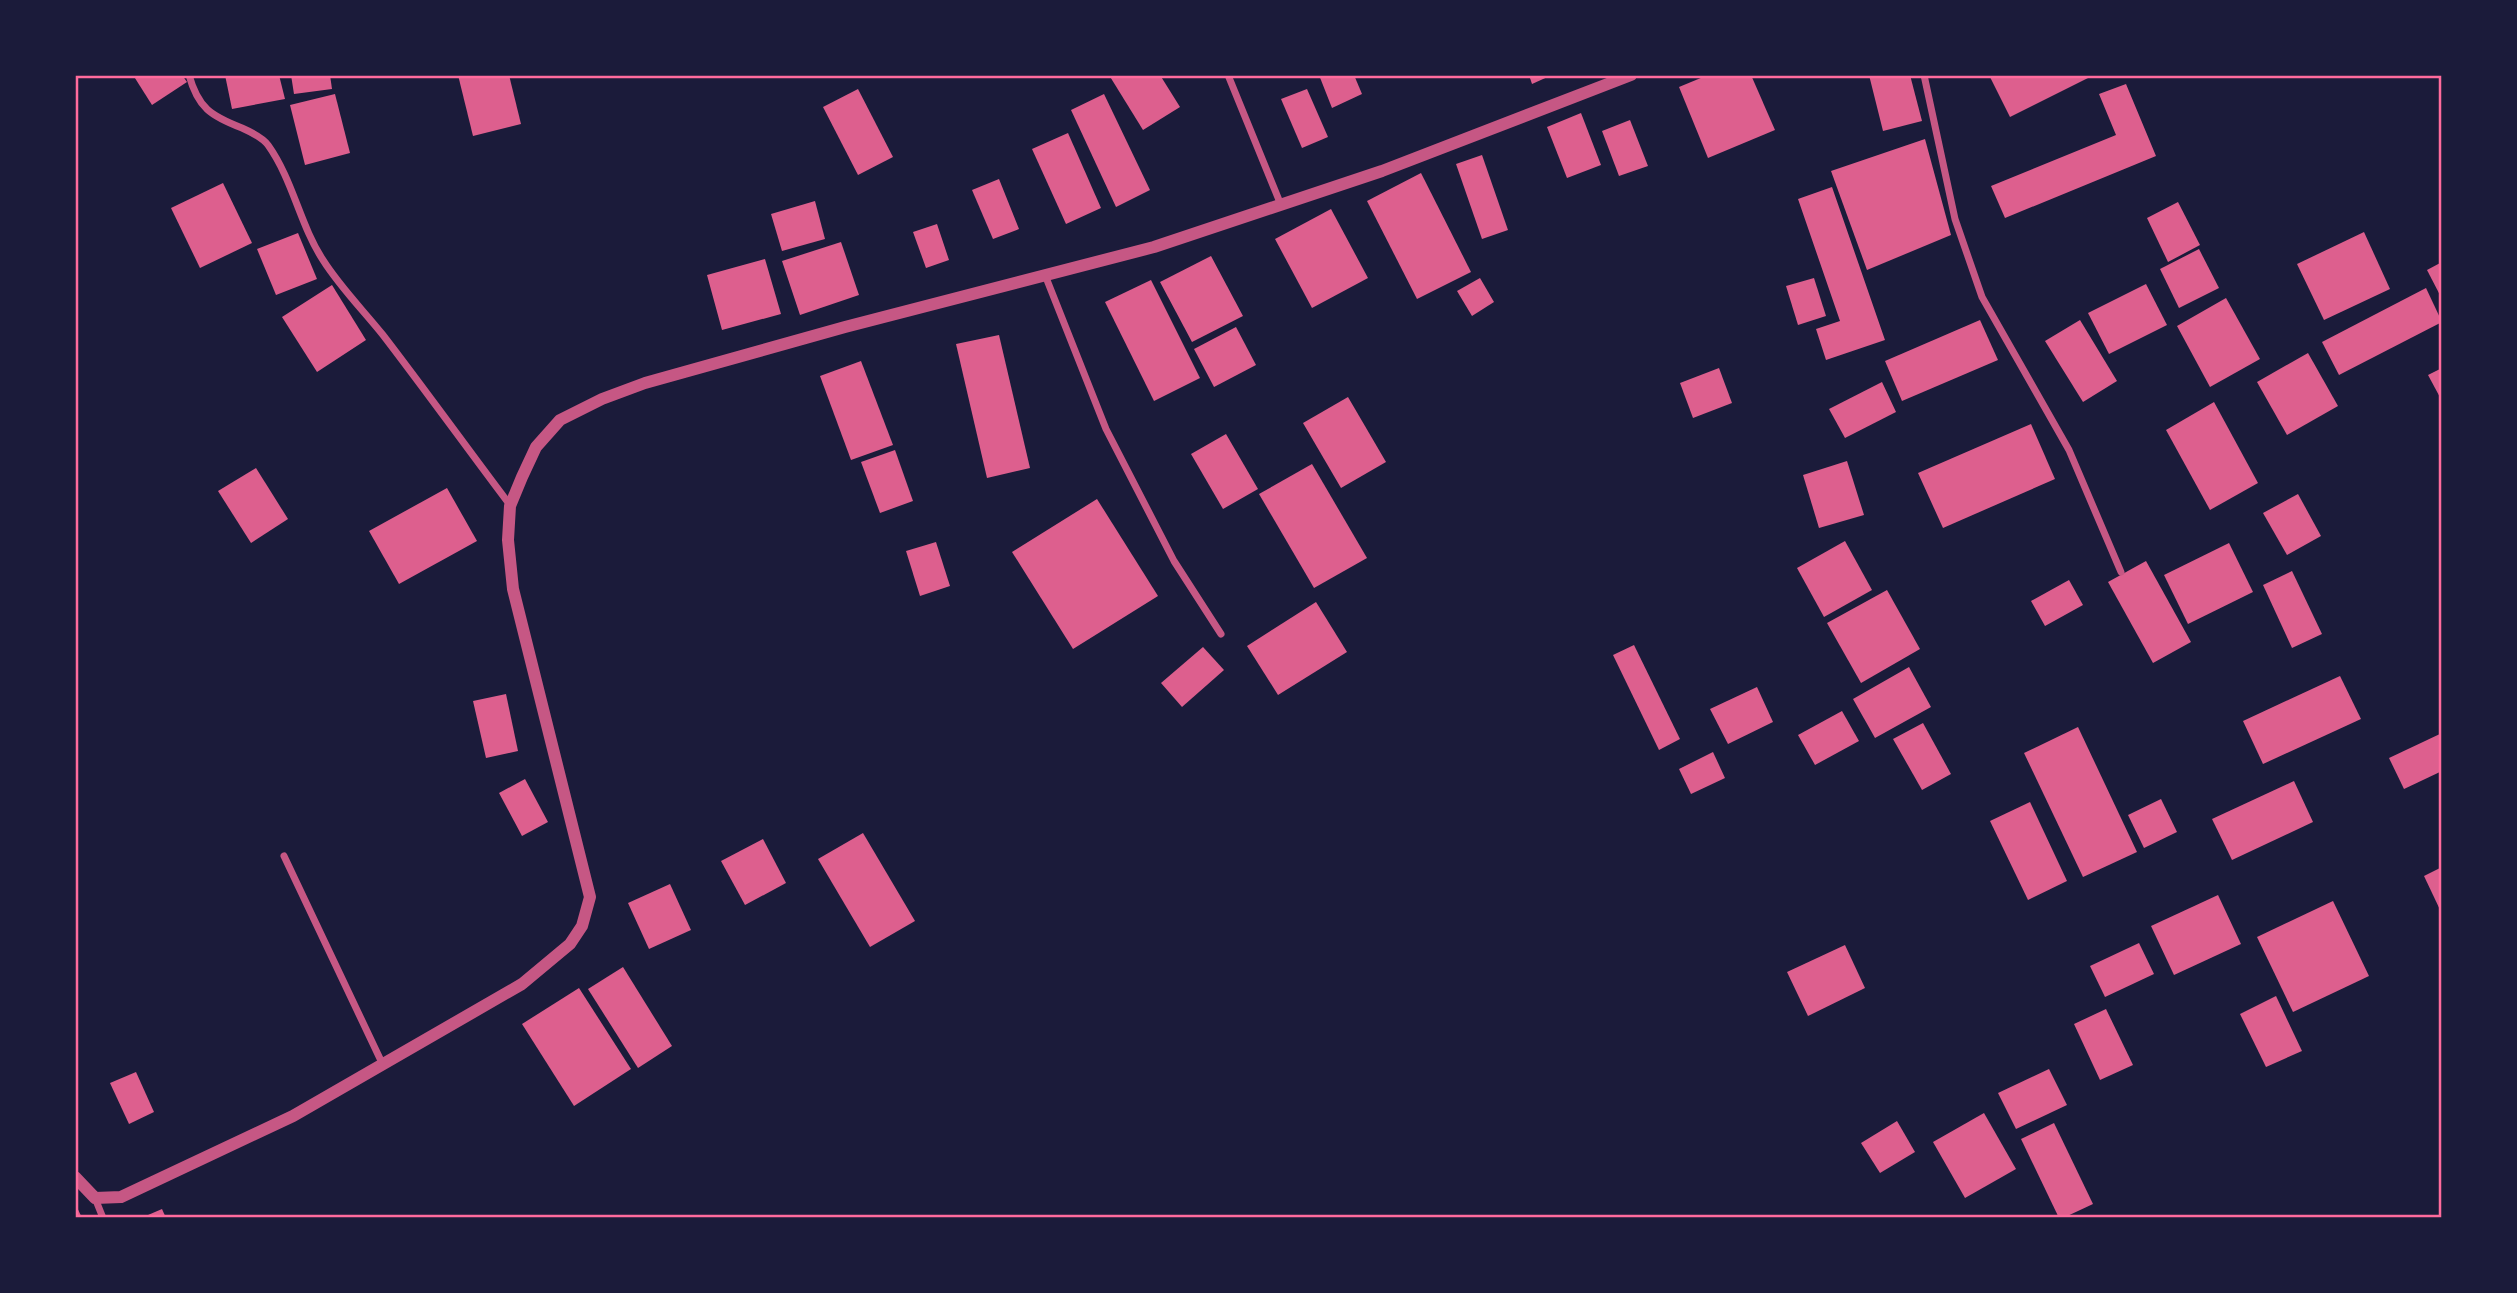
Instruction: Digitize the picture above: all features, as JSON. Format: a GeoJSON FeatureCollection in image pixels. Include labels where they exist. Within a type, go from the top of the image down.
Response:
{"type":"FeatureCollection","features":[{"type":"Feature","properties":{"kind":"street"},"geometry":{"type":"LineString","coordinates":[[189,75],[194,95],[205,108],[219,119],[251,132],[266,142],[279,162],[314,246],[324,262],[382,334],[510,506]]}},
{"type":"Feature","properties":{"kind":"street"},"geometry":{"type":"LineString","coordinates":[[1228,75],[1282,205]]}},
{"type":"Feature","properties":{"kind":"street"},"geometry":{"type":"LineString","coordinates":[[95,1198],[121,1197],[293,1116],[522,984],[569,944],[582,926],[590,897],[513,589],[508,540],[510,506],[536,447],[560,420],[601,399],[645,383],[845,327],[1154,247],[1382,171],[1631,75]]}},
{"type":"Feature","properties":{"kind":"street"},"geometry":{"type":"LineString","coordinates":[[1924,75],[1955,219],[1982,297],[2069,450],[2121,572]]}},
{"type":"Feature","properties":{"kind":"street"},"geometry":{"type":"LineString","coordinates":[[1045,275],[1106,429],[1174,561],[1221,634]]}},
{"type":"Feature","properties":{"kind":"street"},"geometry":{"type":"LineString","coordinates":[[284,856],[383,1065]]}},
{"type":"Feature","properties":{"kind":"street"},"geometry":{"type":"LineString","coordinates":[[75,1177],[95,1198],[103,1218]]}},
{"type":"Feature","properties":{"kind":"building"},"geometry":{"type":"Polygon","coordinates":[[[133,75],[182,75],[187,82],[152,105],[133,75]]]}},
{"type":"Feature","properties":{"kind":"building"},"geometry":{"type":"Polygon","coordinates":[[[225,75],[279,75],[285,99],[232,109],[225,75]]]}},
{"type":"Feature","properties":{"kind":"building"},"geometry":{"type":"Polygon","coordinates":[[[291,75],[330,75],[332,89],[294,94],[291,75]]]}},
{"type":"Feature","properties":{"kind":"building"},"geometry":{"type":"Polygon","coordinates":[[[458,75],[509,75],[521,124],[473,136],[458,75]]]}},
{"type":"Feature","properties":{"kind":"building"},"geometry":{"type":"Polygon","coordinates":[[[1109,75],[1160,75],[1180,107],[1143,130],[1109,75]]]}},
{"type":"Feature","properties":{"kind":"building"},"geometry":{"type":"Polygon","coordinates":[[[1319,75],[1354,75],[1362,94],[1332,108],[1319,75]]]}},
{"type":"Feature","properties":{"kind":"building"},"geometry":{"type":"Polygon","coordinates":[[[1529,75],[1552,75],[1532,84],[1529,75]]]}},
{"type":"Feature","properties":{"kind":"building"},"geometry":{"type":"Polygon","coordinates":[[[1708,75],[1751,75],[1775,130],[1708,158],[1679,87],[1708,75]]]}},
{"type":"Feature","properties":{"kind":"building"},"geometry":{"type":"Polygon","coordinates":[[[1869,75],[1910,75],[1922,121],[1883,131],[1869,75]]]}},
{"type":"Feature","properties":{"kind":"building"},"geometry":{"type":"Polygon","coordinates":[[[1989,75],[2094,75],[2010,117],[1989,75]]]}},
{"type":"Feature","properties":{"kind":"building"},"geometry":{"type":"Polygon","coordinates":[[[2126,84],[2156,156],[2005,218],[1991,186],[2116,135],[2099,94],[2126,84]]]}},
{"type":"Feature","properties":{"kind":"building"},"geometry":{"type":"Polygon","coordinates":[[[858,89],[893,157],[858,175],[823,107],[858,89]]]}},
{"type":"Feature","properties":{"kind":"building"},"geometry":{"type":"Polygon","coordinates":[[[1307,89],[1328,137],[1302,148],[1281,99],[1307,89]]]}},
{"type":"Feature","properties":{"kind":"building"},"geometry":{"type":"Polygon","coordinates":[[[335,94],[350,153],[305,165],[290,105],[335,94]]]}},
{"type":"Feature","properties":{"kind":"building"},"geometry":{"type":"Polygon","coordinates":[[[1104,94],[1150,190],[1116,207],[1071,110],[1104,94]]]}},
{"type":"Feature","properties":{"kind":"building"},"geometry":{"type":"Polygon","coordinates":[[[1581,113],[1601,165],[1567,178],[1547,127],[1581,113]]]}},
{"type":"Feature","properties":{"kind":"building"},"geometry":{"type":"Polygon","coordinates":[[[1630,120],[1648,166],[1619,176],[1602,131],[1630,120]]]}},
{"type":"Feature","properties":{"kind":"building"},"geometry":{"type":"Polygon","coordinates":[[[1068,133],[1101,208],[1066,224],[1032,149],[1068,133]]]}},
{"type":"Feature","properties":{"kind":"building"},"geometry":{"type":"Polygon","coordinates":[[[1925,139],[1951,235],[1867,270],[1831,171],[1925,139]]]}},
{"type":"Feature","properties":{"kind":"building"},"geometry":{"type":"Polygon","coordinates":[[[1482,155],[1508,230],[1482,239],[1456,164],[1482,155]]]}},
{"type":"Feature","properties":{"kind":"building"},"geometry":{"type":"Polygon","coordinates":[[[1421,173],[1471,272],[1417,299],[1367,201],[1421,173]]]}},
{"type":"Feature","properties":{"kind":"building"},"geometry":{"type":"Polygon","coordinates":[[[999,179],[1019,229],[993,239],[972,190],[999,179]]]}},
{"type":"Feature","properties":{"kind":"building"},"geometry":{"type":"Polygon","coordinates":[[[223,183],[252,243],[200,268],[171,208],[223,183]]]}},
{"type":"Feature","properties":{"kind":"building"},"geometry":{"type":"Polygon","coordinates":[[[1832,187],[1885,340],[1826,360],[1816,329],[1840,321],[1798,199],[1832,187]]]}},
{"type":"Feature","properties":{"kind":"building"},"geometry":{"type":"Polygon","coordinates":[[[815,201],[825,239],[782,251],[771,214],[815,201]]]}},
{"type":"Feature","properties":{"kind":"building"},"geometry":{"type":"Polygon","coordinates":[[[2178,202],[2200,245],[2168,262],[2147,218],[2178,202]]]}},
{"type":"Feature","properties":{"kind":"building"},"geometry":{"type":"Polygon","coordinates":[[[1331,209],[1368,278],[1312,308],[1275,239],[1331,209]]]}},
{"type":"Feature","properties":{"kind":"building"},"geometry":{"type":"Polygon","coordinates":[[[937,224],[949,260],[926,268],[913,232],[937,224]]]}},
{"type":"Feature","properties":{"kind":"building"},"geometry":{"type":"Polygon","coordinates":[[[2364,232],[2390,289],[2324,320],[2297,264],[2364,232]]]}},
{"type":"Feature","properties":{"kind":"building"},"geometry":{"type":"Polygon","coordinates":[[[298,233],[317,279],[276,295],[257,249],[298,233]]]}},
{"type":"Feature","properties":{"kind":"building"},"geometry":{"type":"Polygon","coordinates":[[[841,242],[859,295],[800,315],[782,261],[841,242]]]}},
{"type":"Feature","properties":{"kind":"building"},"geometry":{"type":"Polygon","coordinates":[[[2199,249],[2219,288],[2179,308],[2160,269],[2199,249]]]}},
{"type":"Feature","properties":{"kind":"building"},"geometry":{"type":"Polygon","coordinates":[[[1211,256],[1243,316],[1192,342],[1160,282],[1211,256]]]}},
{"type":"Feature","properties":{"kind":"building"},"geometry":{"type":"Polygon","coordinates":[[[765,259],[781,314],[722,330],[707,275],[765,259]]]}},
{"type":"Feature","properties":{"kind":"building"},"geometry":{"type":"Polygon","coordinates":[[[2442,262],[2442,299],[2427,270],[2442,262]]]}},
{"type":"Feature","properties":{"kind":"building"},"geometry":{"type":"Polygon","coordinates":[[[1480,278],[1494,302],[1472,316],[1457,291],[1480,278]]]}},
{"type":"Feature","properties":{"kind":"building"},"geometry":{"type":"Polygon","coordinates":[[[1814,278],[1826,316],[1798,325],[1786,286],[1814,278]]]}},
{"type":"Feature","properties":{"kind":"building"},"geometry":{"type":"Polygon","coordinates":[[[1151,280],[1200,378],[1154,401],[1105,302],[1151,280]]]}},
{"type":"Feature","properties":{"kind":"building"},"geometry":{"type":"Polygon","coordinates":[[[2146,284],[2167,325],[2109,354],[2088,313],[2146,284]]]}},
{"type":"Feature","properties":{"kind":"building"},"geometry":{"type":"Polygon","coordinates":[[[332,285],[366,340],[317,372],[282,317],[332,285]]]}},
{"type":"Feature","properties":{"kind":"building"},"geometry":{"type":"Polygon","coordinates":[[[2426,288],[2442,322],[2339,375],[2322,342],[2426,288]]]}},
{"type":"Feature","properties":{"kind":"building"},"geometry":{"type":"Polygon","coordinates":[[[2226,298],[2260,359],[2210,387],[2177,326],[2226,298]]]}},
{"type":"Feature","properties":{"kind":"building"},"geometry":{"type":"Polygon","coordinates":[[[1980,320],[1998,360],[1902,401],[1885,361],[1980,320]]]}},
{"type":"Feature","properties":{"kind":"building"},"geometry":{"type":"Polygon","coordinates":[[[2080,320],[2117,381],[2083,402],[2045,341],[2080,320]]]}},
{"type":"Feature","properties":{"kind":"building"},"geometry":{"type":"Polygon","coordinates":[[[1236,327],[1256,365],[1214,387],[1194,349],[1236,327]]]}},
{"type":"Feature","properties":{"kind":"building"},"geometry":{"type":"Polygon","coordinates":[[[999,335],[1030,468],[987,478],[956,344],[999,335]]]}},
{"type":"Feature","properties":{"kind":"building"},"geometry":{"type":"Polygon","coordinates":[[[2308,353],[2338,406],[2287,435],[2257,382],[2308,353]]]}},
{"type":"Feature","properties":{"kind":"building"},"geometry":{"type":"Polygon","coordinates":[[[861,361],[893,445],[851,460],[820,376],[861,361]]]}},
{"type":"Feature","properties":{"kind":"building"},"geometry":{"type":"Polygon","coordinates":[[[1719,368],[1732,403],[1693,418],[1680,383],[1719,368]]]}},
{"type":"Feature","properties":{"kind":"building"},"geometry":{"type":"Polygon","coordinates":[[[2442,368],[2442,401],[2428,375],[2442,368]]]}},
{"type":"Feature","properties":{"kind":"building"},"geometry":{"type":"Polygon","coordinates":[[[1882,382],[1896,412],[1845,438],[1829,409],[1882,382]]]}},
{"type":"Feature","properties":{"kind":"building"},"geometry":{"type":"Polygon","coordinates":[[[1348,397],[1386,462],[1341,488],[1303,423],[1348,397]]]}},
{"type":"Feature","properties":{"kind":"building"},"geometry":{"type":"Polygon","coordinates":[[[2214,402],[2258,483],[2210,510],[2166,430],[2214,402]]]}},
{"type":"Feature","properties":{"kind":"building"},"geometry":{"type":"Polygon","coordinates":[[[2031,424],[2055,479],[1943,528],[1918,473],[2031,424]]]}},
{"type":"Feature","properties":{"kind":"building"},"geometry":{"type":"Polygon","coordinates":[[[1226,434],[1258,489],[1223,509],[1191,454],[1226,434]]]}},
{"type":"Feature","properties":{"kind":"building"},"geometry":{"type":"Polygon","coordinates":[[[895,450],[913,501],[880,513],[861,462],[895,450]]]}},
{"type":"Feature","properties":{"kind":"building"},"geometry":{"type":"Polygon","coordinates":[[[1847,461],[1864,515],[1819,528],[1803,475],[1847,461]]]}},
{"type":"Feature","properties":{"kind":"building"},"geometry":{"type":"Polygon","coordinates":[[[1312,464],[1367,558],[1314,588],[1259,494],[1312,464]]]}},
{"type":"Feature","properties":{"kind":"building"},"geometry":{"type":"Polygon","coordinates":[[[256,468],[288,519],[251,543],[218,491],[256,468]]]}},
{"type":"Feature","properties":{"kind":"building"},"geometry":{"type":"Polygon","coordinates":[[[447,488],[477,541],[399,584],[369,531],[447,488]]]}},
{"type":"Feature","properties":{"kind":"building"},"geometry":{"type":"Polygon","coordinates":[[[2298,494],[2321,536],[2287,555],[2263,513],[2298,494]]]}},
{"type":"Feature","properties":{"kind":"building"},"geometry":{"type":"Polygon","coordinates":[[[1097,499],[1158,596],[1073,649],[1012,552],[1097,499]]]}},
{"type":"Feature","properties":{"kind":"building"},"geometry":{"type":"Polygon","coordinates":[[[1845,541],[1872,590],[1824,617],[1797,568],[1845,541]]]}},
{"type":"Feature","properties":{"kind":"building"},"geometry":{"type":"Polygon","coordinates":[[[936,542],[950,586],[920,596],[906,551],[936,542]]]}},
{"type":"Feature","properties":{"kind":"building"},"geometry":{"type":"Polygon","coordinates":[[[2229,543],[2253,592],[2188,624],[2164,575],[2229,543]]]}},
{"type":"Feature","properties":{"kind":"building"},"geometry":{"type":"Polygon","coordinates":[[[2146,561],[2191,642],[2153,663],[2108,582],[2146,561]]]}},
{"type":"Feature","properties":{"kind":"building"},"geometry":{"type":"Polygon","coordinates":[[[2292,571],[2322,634],[2292,648],[2263,585],[2292,571]]]}},
{"type":"Feature","properties":{"kind":"building"},"geometry":{"type":"Polygon","coordinates":[[[2069,580],[2083,605],[2045,626],[2031,601],[2069,580]]]}},
{"type":"Feature","properties":{"kind":"building"},"geometry":{"type":"Polygon","coordinates":[[[1887,590],[1920,649],[1861,683],[1827,623],[1887,590]]]}},
{"type":"Feature","properties":{"kind":"building"},"geometry":{"type":"Polygon","coordinates":[[[1316,602],[1347,652],[1278,695],[1247,646],[1316,602]]]}},
{"type":"Feature","properties":{"kind":"building"},"geometry":{"type":"Polygon","coordinates":[[[1634,645],[1680,739],[1659,750],[1613,655],[1634,645]]]}},
{"type":"Feature","properties":{"kind":"building"},"geometry":{"type":"Polygon","coordinates":[[[1203,647],[1224,670],[1182,707],[1161,683],[1203,647]]]}},
{"type":"Feature","properties":{"kind":"building"},"geometry":{"type":"Polygon","coordinates":[[[1909,667],[1931,707],[1875,738],[1853,699],[1909,667]]]}},
{"type":"Feature","properties":{"kind":"building"},"geometry":{"type":"Polygon","coordinates":[[[2340,676],[2361,719],[2263,764],[2243,721],[2340,676]]]}},
{"type":"Feature","properties":{"kind":"building"},"geometry":{"type":"Polygon","coordinates":[[[1757,687],[1773,722],[1728,744],[1710,709],[1757,687]]]}},
{"type":"Feature","properties":{"kind":"building"},"geometry":{"type":"Polygon","coordinates":[[[506,694],[518,751],[486,758],[473,701],[506,694]]]}},
{"type":"Feature","properties":{"kind":"building"},"geometry":{"type":"Polygon","coordinates":[[[1842,711],[1859,741],[1815,765],[1798,735],[1842,711]]]}},
{"type":"Feature","properties":{"kind":"building"},"geometry":{"type":"Polygon","coordinates":[[[1923,723],[1951,774],[1922,790],[1893,739],[1923,723]]]}},
{"type":"Feature","properties":{"kind":"building"},"geometry":{"type":"Polygon","coordinates":[[[2078,727],[2137,852],[2083,877],[2024,753],[2078,727]]]}},
{"type":"Feature","properties":{"kind":"building"},"geometry":{"type":"Polygon","coordinates":[[[2442,733],[2442,771],[2404,789],[2389,758],[2442,733]]]}},
{"type":"Feature","properties":{"kind":"building"},"geometry":{"type":"Polygon","coordinates":[[[1713,752],[1725,778],[1691,794],[1679,769],[1713,752]]]}},
{"type":"Feature","properties":{"kind":"building"},"geometry":{"type":"Polygon","coordinates":[[[525,779],[548,822],[522,836],[499,793],[525,779]]]}},
{"type":"Feature","properties":{"kind":"building"},"geometry":{"type":"Polygon","coordinates":[[[2294,781],[2313,822],[2232,860],[2212,819],[2294,781]]]}},
{"type":"Feature","properties":{"kind":"building"},"geometry":{"type":"Polygon","coordinates":[[[2161,799],[2177,832],[2144,848],[2128,815],[2161,799]]]}},
{"type":"Feature","properties":{"kind":"building"},"geometry":{"type":"Polygon","coordinates":[[[2030,802],[2067,881],[2028,900],[1990,821],[2030,802]]]}},
{"type":"Feature","properties":{"kind":"building"},"geometry":{"type":"Polygon","coordinates":[[[863,833],[915,921],[870,947],[818,859],[863,833]]]}},
{"type":"Feature","properties":{"kind":"building"},"geometry":{"type":"Polygon","coordinates":[[[763,839],[786,883],[745,905],[721,861],[763,839]]]}},
{"type":"Feature","properties":{"kind":"building"},"geometry":{"type":"Polygon","coordinates":[[[2442,867],[2442,914],[2424,876],[2442,867]]]}},
{"type":"Feature","properties":{"kind":"building"},"geometry":{"type":"Polygon","coordinates":[[[670,884],[691,930],[649,949],[628,903],[670,884]]]}},
{"type":"Feature","properties":{"kind":"building"},"geometry":{"type":"Polygon","coordinates":[[[2218,895],[2241,944],[2174,975],[2151,926],[2218,895]]]}},
{"type":"Feature","properties":{"kind":"building"},"geometry":{"type":"Polygon","coordinates":[[[2333,901],[2369,976],[2293,1012],[2257,937],[2333,901]]]}},
{"type":"Feature","properties":{"kind":"building"},"geometry":{"type":"Polygon","coordinates":[[[2139,943],[2154,974],[2105,997],[2090,966],[2139,943]]]}},
{"type":"Feature","properties":{"kind":"building"},"geometry":{"type":"Polygon","coordinates":[[[1845,945],[1865,988],[1808,1016],[1787,972],[1845,945]]]}},
{"type":"Feature","properties":{"kind":"building"},"geometry":{"type":"Polygon","coordinates":[[[623,967],[672,1046],[638,1068],[588,989],[623,967]]]}},
{"type":"Feature","properties":{"kind":"building"},"geometry":{"type":"Polygon","coordinates":[[[579,988],[631,1069],[574,1106],[522,1024],[579,988]]]}},
{"type":"Feature","properties":{"kind":"building"},"geometry":{"type":"Polygon","coordinates":[[[2276,996],[2302,1051],[2266,1067],[2240,1014],[2276,996]]]}},
{"type":"Feature","properties":{"kind":"building"},"geometry":{"type":"Polygon","coordinates":[[[2106,1009],[2133,1065],[2100,1080],[2074,1024],[2106,1009]]]}},
{"type":"Feature","properties":{"kind":"building"},"geometry":{"type":"Polygon","coordinates":[[[2049,1069],[2067,1105],[2016,1129],[1998,1093],[2049,1069]]]}},
{"type":"Feature","properties":{"kind":"building"},"geometry":{"type":"Polygon","coordinates":[[[136,1072],[154,1112],[129,1124],[110,1083],[136,1072]]]}},
{"type":"Feature","properties":{"kind":"building"},"geometry":{"type":"Polygon","coordinates":[[[1984,1113],[2016,1169],[1965,1198],[1933,1142],[1984,1113]]]}},
{"type":"Feature","properties":{"kind":"building"},"geometry":{"type":"Polygon","coordinates":[[[1897,1121],[1915,1152],[1880,1173],[1861,1143],[1897,1121]]]}},
{"type":"Feature","properties":{"kind":"building"},"geometry":{"type":"Polygon","coordinates":[[[2054,1123],[2093,1204],[2063,1218],[2059,1218],[2021,1139],[2054,1123]]]}},
{"type":"Feature","properties":{"kind":"building"},"geometry":{"type":"Polygon","coordinates":[[[75,1203],[82,1218],[75,1218],[75,1203]]]}},
{"type":"Feature","properties":{"kind":"building"},"geometry":{"type":"Polygon","coordinates":[[[162,1209],[166,1218],[141,1218],[162,1209]]]}}]}
